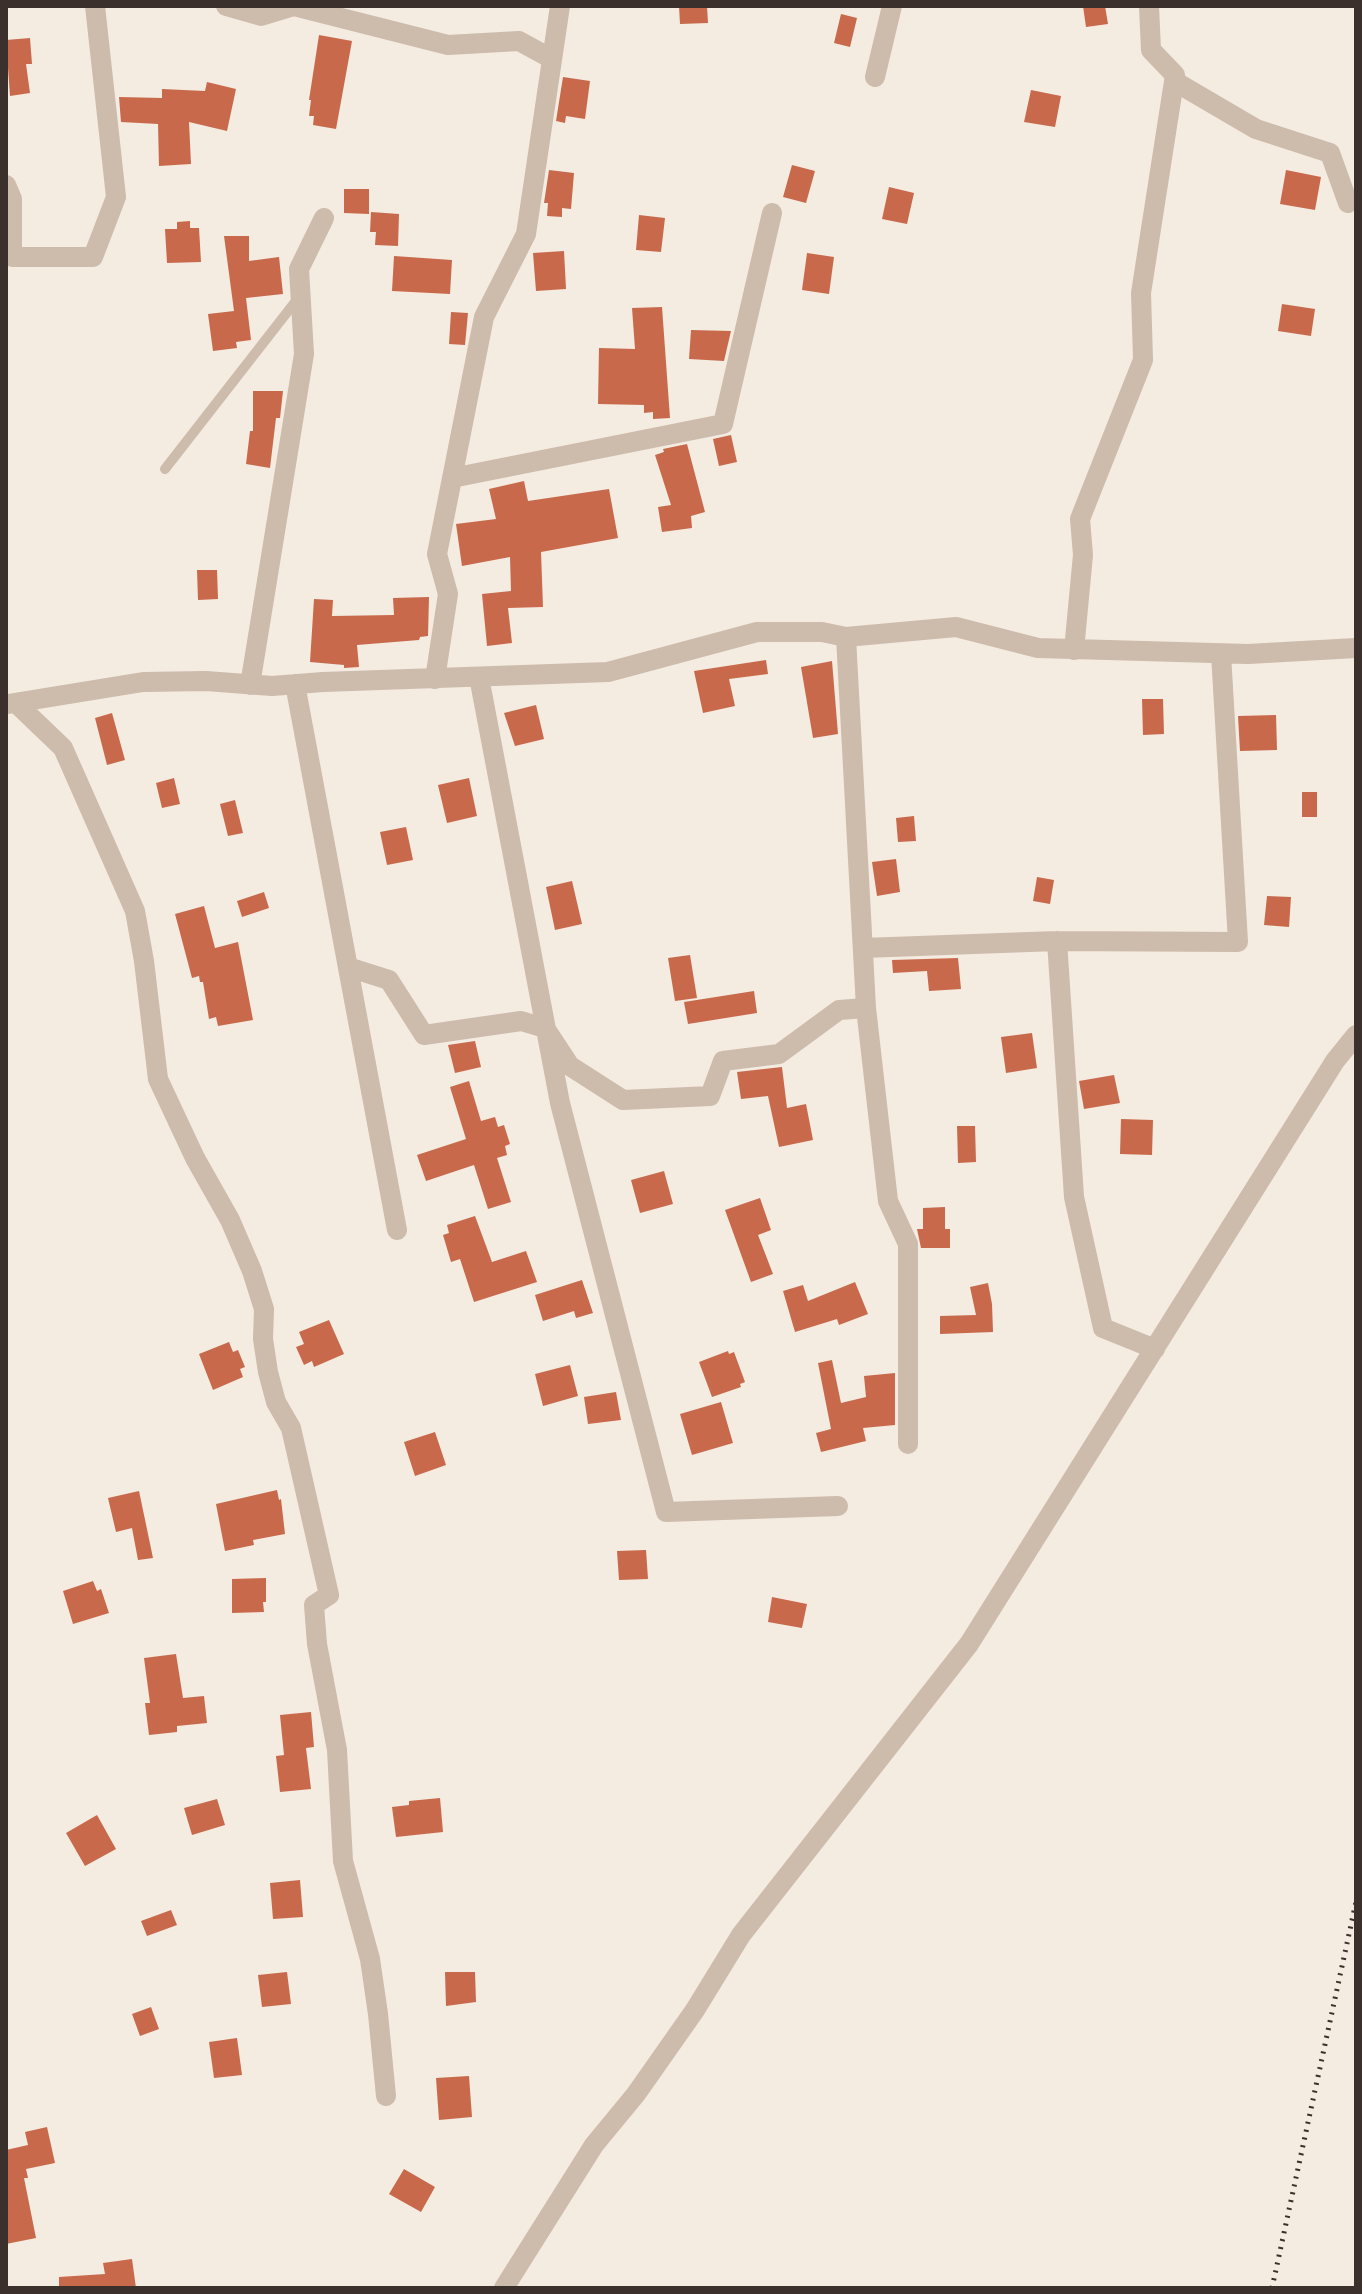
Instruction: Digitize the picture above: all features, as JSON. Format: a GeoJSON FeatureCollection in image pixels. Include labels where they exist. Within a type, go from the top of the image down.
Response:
{"type":"FeatureCollection","features":[{"type":"Feature","properties":{"kind":"street"},"geometry":{"type":"LineString","coordinates":[[6,185],[12,199],[12,257],[93,257],[116,197],[95,6]]}},
{"type":"Feature","properties":{"kind":"street"},"geometry":{"type":"LineString","coordinates":[[226,6],[261,16],[294,6],[448,45],[519,41],[552,59]]}},
{"type":"Feature","properties":{"kind":"street"},"geometry":{"type":"LineString","coordinates":[[435,679],[448,594],[437,554],[484,317],[526,234],[560,6]]}},
{"type":"Feature","properties":{"kind":"street"},"geometry":{"type":"LineString","coordinates":[[875,77],[892,6]]}},
{"type":"Feature","properties":{"kind":"street"},"geometry":{"type":"LineString","coordinates":[[1074,650],[1083,555],[1080,519],[1143,360],[1141,293],[1175,75],[1151,50],[1149,6]]}},
{"type":"Feature","properties":{"kind":"street"},"geometry":{"type":"LineString","coordinates":[[1174,81],[1256,129],[1330,153],[1348,203]]}},
{"type":"Feature","properties":{"kind":"street"},"geometry":{"type":"LineString","coordinates":[[452,478],[723,424],[772,213]]}},
{"type":"Feature","properties":{"kind":"street"},"geometry":{"type":"LineString","coordinates":[[250,685],[304,354],[299,269],[324,218]]}},
{"type":"Feature","properties":{"kind":"street"},"geometry":{"type":"LineString","coordinates":[[11,704],[143,682],[206,681],[250,685],[608,672],[757,632],[822,632],[846,637],[956,627],[1038,648],[1074,650],[1221,654],[1356,648]]}},
{"type":"Feature","properties":{"kind":"street"},"geometry":{"type":"LineString","coordinates":[[846,637],[866,1008],[888,1201],[908,1244],[908,1444]]}},
{"type":"Feature","properties":{"kind":"street"},"geometry":{"type":"LineString","coordinates":[[863,948],[1057,941],[1238,942],[1221,654]]}},
{"type":"Feature","properties":{"kind":"street"},"geometry":{"type":"LineString","coordinates":[[479,677],[560,1103],[666,1512],[838,1506]]}},
{"type":"Feature","properties":{"kind":"street"},"geometry":{"type":"LineString","coordinates":[[295,684],[397,1230]]}},
{"type":"Feature","properties":{"kind":"street"},"geometry":{"type":"LineString","coordinates":[[11,704],[63,748],[135,911],[158,1079],[195,1158],[230,1220],[264,1309],[263,1339],[268,1372],[276,1402],[291,1428],[329,1595],[314,1605],[317,1644],[337,1750],[343,1861],[370,1959],[386,2096]]}},
{"type":"Feature","properties":{"kind":"street"},"geometry":{"type":"LineString","coordinates":[[1057,941],[1074,1197],[1103,1328],[1155,1349]]}},
{"type":"Feature","properties":{"kind":"street"},"geometry":{"type":"LineString","coordinates":[[348,967],[389,980],[424,1035],[521,1021],[545,1028],[570,1066],[623,1100],[710,1096],[723,1061],[779,1054],[839,1010],[866,1008]]}},
{"type":"Feature","properties":{"kind":"street"},"geometry":{"type":"LineString","coordinates":[[504,2288],[594,2145],[636,2094],[687,2022],[741,1935],[969,1644],[1335,1061],[1356,1035]]}},
{"type":"Feature","properties":{"kind":"lane"},"geometry":{"type":"LineString","coordinates":[[165,469],[300,295]]}},
{"type":"Feature","properties":{"kind":"building"},"geometry":{"type":"Polygon","coordinates":[[[679,6],[707,6],[708,23],[680,24],[679,6]]]}},
{"type":"Feature","properties":{"kind":"building"},"geometry":{"type":"Polygon","coordinates":[[[1083,6],[1105,6],[1108,24],[1086,27],[1083,6]]]}},
{"type":"Feature","properties":{"kind":"building"},"geometry":{"type":"Polygon","coordinates":[[[841,14],[857,18],[850,47],[834,43],[841,14]]]}},
{"type":"Feature","properties":{"kind":"building"},"geometry":{"type":"Polygon","coordinates":[[[319,35],[352,41],[336,129],[313,125],[314,116],[309,116],[319,35]]]}},
{"type":"Feature","properties":{"kind":"building"},"geometry":{"type":"Polygon","coordinates":[[[30,38],[32,64],[26,64],[30,93],[10,96],[6,40],[30,38]]]}},
{"type":"Feature","properties":{"kind":"building"},"geometry":{"type":"Polygon","coordinates":[[[563,77],[590,81],[585,119],[566,116],[565,123],[556,121],[563,77]]]}},
{"type":"Feature","properties":{"kind":"building"},"geometry":{"type":"Polygon","coordinates":[[[207,82],[236,89],[227,131],[189,122],[191,164],[159,166],[158,124],[121,122],[119,97],[162,98],[162,89],[205,91],[207,82]]]}},
{"type":"Feature","properties":{"kind":"building"},"geometry":{"type":"Polygon","coordinates":[[[1031,90],[1061,96],[1055,127],[1024,122],[1031,90]]]}},
{"type":"Feature","properties":{"kind":"building"},"geometry":{"type":"Polygon","coordinates":[[[792,165],[815,171],[806,203],[783,197],[792,165]]]}},
{"type":"Feature","properties":{"kind":"building"},"geometry":{"type":"Polygon","coordinates":[[[549,170],[574,173],[571,209],[562,208],[562,217],[547,216],[548,203],[544,203],[549,170]]]}},
{"type":"Feature","properties":{"kind":"building"},"geometry":{"type":"Polygon","coordinates":[[[1286,170],[1321,177],[1315,210],[1280,204],[1286,170]]]}},
{"type":"Feature","properties":{"kind":"building"},"geometry":{"type":"Polygon","coordinates":[[[889,187],[914,193],[907,224],[882,219],[889,187]]]}},
{"type":"Feature","properties":{"kind":"building"},"geometry":{"type":"Polygon","coordinates":[[[344,189],[369,189],[369,214],[344,213],[344,189]]]}},
{"type":"Feature","properties":{"kind":"building"},"geometry":{"type":"Polygon","coordinates":[[[371,212],[399,214],[398,246],[375,245],[376,232],[370,232],[371,212]]]}},
{"type":"Feature","properties":{"kind":"building"},"geometry":{"type":"Polygon","coordinates":[[[639,215],[665,218],[661,252],[636,250],[639,215]]]}},
{"type":"Feature","properties":{"kind":"building"},"geometry":{"type":"Polygon","coordinates":[[[190,221],[190,228],[199,228],[201,262],[167,263],[165,229],[177,229],[177,222],[190,221]]]}},
{"type":"Feature","properties":{"kind":"building"},"geometry":{"type":"Polygon","coordinates":[[[224,236],[249,236],[249,261],[279,257],[283,294],[246,298],[251,340],[236,342],[237,348],[213,351],[208,314],[234,311],[224,236]]]}},
{"type":"Feature","properties":{"kind":"building"},"geometry":{"type":"Polygon","coordinates":[[[564,251],[566,289],[536,291],[533,253],[564,251]]]}},
{"type":"Feature","properties":{"kind":"building"},"geometry":{"type":"Polygon","coordinates":[[[807,253],[834,257],[829,294],[802,290],[807,253]]]}},
{"type":"Feature","properties":{"kind":"building"},"geometry":{"type":"Polygon","coordinates":[[[394,256],[452,260],[450,294],[392,291],[394,256]]]}},
{"type":"Feature","properties":{"kind":"building"},"geometry":{"type":"Polygon","coordinates":[[[1282,304],[1315,309],[1311,336],[1278,331],[1282,304]]]}},
{"type":"Feature","properties":{"kind":"building"},"geometry":{"type":"Polygon","coordinates":[[[662,307],[670,418],[653,419],[653,412],[644,413],[644,405],[598,404],[599,348],[635,349],[632,308],[662,307]]]}},
{"type":"Feature","properties":{"kind":"building"},"geometry":{"type":"Polygon","coordinates":[[[451,312],[468,313],[465,345],[449,344],[451,312]]]}},
{"type":"Feature","properties":{"kind":"building"},"geometry":{"type":"Polygon","coordinates":[[[691,330],[731,331],[724,361],[689,359],[691,330]]]}},
{"type":"Feature","properties":{"kind":"building"},"geometry":{"type":"Polygon","coordinates":[[[253,391],[283,391],[280,418],[276,418],[270,468],[246,464],[250,431],[253,431],[253,391]]]}},
{"type":"Feature","properties":{"kind":"building"},"geometry":{"type":"Polygon","coordinates":[[[731,435],[737,462],[719,466],[713,439],[731,435]]]}},
{"type":"Feature","properties":{"kind":"building"},"geometry":{"type":"Polygon","coordinates":[[[687,444],[705,512],[691,516],[692,528],[662,532],[658,507],[671,505],[655,455],[664,452],[663,449],[687,444]]]}},
{"type":"Feature","properties":{"kind":"building"},"geometry":{"type":"Polygon","coordinates":[[[524,481],[528,501],[609,489],[618,538],[541,552],[543,607],[508,608],[512,643],[487,646],[482,594],[511,591],[510,557],[462,566],[456,524],[496,519],[489,489],[524,481]]]}},
{"type":"Feature","properties":{"kind":"building"},"geometry":{"type":"Polygon","coordinates":[[[197,570],[217,570],[218,599],[198,600],[197,570]]]}},
{"type":"Feature","properties":{"kind":"building"},"geometry":{"type":"Polygon","coordinates":[[[429,597],[428,636],[419,640],[357,645],[359,667],[344,668],[344,665],[310,662],[314,599],[333,600],[332,616],[394,615],[393,598],[429,597]]]}},
{"type":"Feature","properties":{"kind":"building"},"geometry":{"type":"Polygon","coordinates":[[[766,660],[768,674],[729,679],[735,706],[703,713],[694,671],[766,660]]]}},
{"type":"Feature","properties":{"kind":"building"},"geometry":{"type":"Polygon","coordinates":[[[832,661],[838,734],[813,738],[801,667],[832,661]]]}},
{"type":"Feature","properties":{"kind":"building"},"geometry":{"type":"Polygon","coordinates":[[[1142,699],[1163,699],[1164,734],[1143,735],[1142,699]]]}},
{"type":"Feature","properties":{"kind":"building"},"geometry":{"type":"Polygon","coordinates":[[[536,705],[544,739],[515,746],[504,713],[536,705]]]}},
{"type":"Feature","properties":{"kind":"building"},"geometry":{"type":"Polygon","coordinates":[[[112,713],[125,760],[107,765],[95,718],[112,713]]]}},
{"type":"Feature","properties":{"kind":"building"},"geometry":{"type":"Polygon","coordinates":[[[1276,715],[1277,750],[1240,751],[1238,716],[1276,715]]]}},
{"type":"Feature","properties":{"kind":"building"},"geometry":{"type":"Polygon","coordinates":[[[174,778],[180,804],[162,808],[156,783],[174,778]]]}},
{"type":"Feature","properties":{"kind":"building"},"geometry":{"type":"Polygon","coordinates":[[[469,778],[477,816],[447,823],[438,785],[469,778]]]}},
{"type":"Feature","properties":{"kind":"building"},"geometry":{"type":"Polygon","coordinates":[[[1302,792],[1317,792],[1317,817],[1302,817],[1302,792]]]}},
{"type":"Feature","properties":{"kind":"building"},"geometry":{"type":"Polygon","coordinates":[[[235,800],[243,833],[228,836],[220,804],[235,800]]]}},
{"type":"Feature","properties":{"kind":"building"},"geometry":{"type":"Polygon","coordinates":[[[914,816],[916,841],[898,842],[896,818],[914,816]]]}},
{"type":"Feature","properties":{"kind":"building"},"geometry":{"type":"Polygon","coordinates":[[[406,827],[413,860],[387,865],[380,832],[406,827]]]}},
{"type":"Feature","properties":{"kind":"building"},"geometry":{"type":"Polygon","coordinates":[[[896,859],[900,892],[877,896],[872,862],[896,859]]]}},
{"type":"Feature","properties":{"kind":"building"},"geometry":{"type":"Polygon","coordinates":[[[1037,877],[1054,880],[1050,904],[1033,901],[1037,877]]]}},
{"type":"Feature","properties":{"kind":"building"},"geometry":{"type":"Polygon","coordinates":[[[572,881],[582,924],[555,930],[546,887],[572,881]]]}},
{"type":"Feature","properties":{"kind":"building"},"geometry":{"type":"Polygon","coordinates":[[[264,892],[269,908],[242,917],[237,901],[264,892]]]}},
{"type":"Feature","properties":{"kind":"building"},"geometry":{"type":"Polygon","coordinates":[[[1267,896],[1291,897],[1289,927],[1264,925],[1267,896]]]}},
{"type":"Feature","properties":{"kind":"building"},"geometry":{"type":"Polygon","coordinates":[[[204,906],[215,948],[238,942],[253,1020],[218,1026],[216,1017],[209,1019],[203,982],[200,982],[199,976],[192,978],[175,914],[204,906]]]}},
{"type":"Feature","properties":{"kind":"building"},"geometry":{"type":"Polygon","coordinates":[[[690,955],[697,998],[675,1001],[668,958],[690,955]]]}},
{"type":"Feature","properties":{"kind":"building"},"geometry":{"type":"Polygon","coordinates":[[[958,958],[961,989],[929,991],[927,971],[893,973],[892,960],[958,958]]]}},
{"type":"Feature","properties":{"kind":"building"},"geometry":{"type":"Polygon","coordinates":[[[754,991],[757,1013],[688,1024],[684,1002],[754,991]]]}},
{"type":"Feature","properties":{"kind":"building"},"geometry":{"type":"Polygon","coordinates":[[[1032,1033],[1037,1068],[1006,1073],[1001,1037],[1032,1033]]]}},
{"type":"Feature","properties":{"kind":"building"},"geometry":{"type":"Polygon","coordinates":[[[475,1041],[481,1067],[455,1073],[448,1045],[475,1041]]]}},
{"type":"Feature","properties":{"kind":"building"},"geometry":{"type":"Polygon","coordinates":[[[782,1067],[787,1108],[806,1104],[813,1140],[779,1147],[768,1096],[741,1099],[737,1072],[782,1067]]]}},
{"type":"Feature","properties":{"kind":"building"},"geometry":{"type":"Polygon","coordinates":[[[1114,1075],[1120,1103],[1084,1109],[1079,1081],[1114,1075]]]}},
{"type":"Feature","properties":{"kind":"building"},"geometry":{"type":"Polygon","coordinates":[[[469,1081],[481,1121],[495,1117],[498,1127],[504,1125],[510,1144],[505,1146],[507,1155],[497,1158],[511,1202],[488,1209],[474,1165],[426,1181],[417,1155],[466,1139],[450,1087],[469,1081]]]}},
{"type":"Feature","properties":{"kind":"building"},"geometry":{"type":"Polygon","coordinates":[[[1121,1119],[1153,1120],[1152,1155],[1120,1154],[1121,1119]]]}},
{"type":"Feature","properties":{"kind":"building"},"geometry":{"type":"Polygon","coordinates":[[[957,1126],[975,1126],[976,1162],[958,1163],[957,1126]]]}},
{"type":"Feature","properties":{"kind":"building"},"geometry":{"type":"Polygon","coordinates":[[[664,1171],[673,1204],[640,1213],[631,1180],[664,1171]]]}},
{"type":"Feature","properties":{"kind":"building"},"geometry":{"type":"Polygon","coordinates":[[[760,1198],[771,1230],[758,1235],[773,1274],[751,1282],[725,1210],[760,1198]]]}},
{"type":"Feature","properties":{"kind":"building"},"geometry":{"type":"Polygon","coordinates":[[[945,1207],[945,1229],[950,1229],[950,1248],[921,1248],[917,1229],[923,1229],[923,1208],[945,1207]]]}},
{"type":"Feature","properties":{"kind":"building"},"geometry":{"type":"Polygon","coordinates":[[[475,1216],[492,1262],[526,1251],[537,1282],[474,1302],[460,1259],[451,1262],[443,1235],[449,1233],[447,1225],[475,1216]]]}},
{"type":"Feature","properties":{"kind":"building"},"geometry":{"type":"Polygon","coordinates":[[[582,1280],[593,1313],[576,1318],[574,1311],[543,1321],[535,1295],[582,1280]]]}},
{"type":"Feature","properties":{"kind":"building"},"geometry":{"type":"Polygon","coordinates":[[[855,1282],[868,1314],[839,1325],[837,1319],[795,1332],[783,1291],[803,1285],[808,1301],[855,1282]]]}},
{"type":"Feature","properties":{"kind":"building"},"geometry":{"type":"Polygon","coordinates":[[[988,1283],[993,1332],[940,1334],[940,1316],[976,1315],[970,1287],[988,1283]]]}},
{"type":"Feature","properties":{"kind":"building"},"geometry":{"type":"Polygon","coordinates":[[[329,1320],[344,1354],[314,1367],[312,1361],[304,1365],[296,1347],[304,1344],[299,1332],[329,1320]]]}},
{"type":"Feature","properties":{"kind":"building"},"geometry":{"type":"Polygon","coordinates":[[[229,1342],[233,1352],[238,1350],[245,1367],[240,1369],[243,1377],[213,1390],[199,1354],[229,1342]]]}},
{"type":"Feature","properties":{"kind":"building"},"geometry":{"type":"Polygon","coordinates":[[[728,1351],[729,1354],[734,1352],[745,1382],[740,1384],[741,1387],[712,1397],[699,1362],[728,1351]]]}},
{"type":"Feature","properties":{"kind":"building"},"geometry":{"type":"Polygon","coordinates":[[[832,1360],[841,1403],[866,1397],[864,1376],[895,1373],[895,1425],[863,1428],[866,1441],[821,1452],[816,1433],[831,1429],[818,1363],[832,1360]]]}},
{"type":"Feature","properties":{"kind":"building"},"geometry":{"type":"Polygon","coordinates":[[[570,1365],[578,1396],[543,1406],[535,1374],[570,1365]]]}},
{"type":"Feature","properties":{"kind":"building"},"geometry":{"type":"Polygon","coordinates":[[[616,1392],[621,1420],[588,1424],[584,1397],[616,1392]]]}},
{"type":"Feature","properties":{"kind":"building"},"geometry":{"type":"Polygon","coordinates":[[[721,1402],[733,1443],[692,1455],[680,1414],[721,1402]]]}},
{"type":"Feature","properties":{"kind":"building"},"geometry":{"type":"Polygon","coordinates":[[[435,1432],[446,1465],[415,1476],[404,1442],[435,1432]]]}},
{"type":"Feature","properties":{"kind":"building"},"geometry":{"type":"Polygon","coordinates":[[[277,1490],[285,1534],[253,1540],[254,1545],[225,1551],[216,1504],[277,1490]]]}},
{"type":"Feature","properties":{"kind":"building"},"geometry":{"type":"Polygon","coordinates":[[[139,1491],[153,1558],[138,1560],[132,1528],[116,1532],[108,1498],[139,1491]]]}},
{"type":"Feature","properties":{"kind":"building"},"geometry":{"type":"Polygon","coordinates":[[[646,1550],[648,1579],[619,1580],[617,1551],[646,1550]]]}},
{"type":"Feature","properties":{"kind":"building"},"geometry":{"type":"Polygon","coordinates":[[[266,1578],[264,1612],[232,1613],[232,1579],[266,1578]]]}},
{"type":"Feature","properties":{"kind":"building"},"geometry":{"type":"Polygon","coordinates":[[[93,1581],[97,1591],[101,1589],[109,1613],[73,1624],[63,1591],[93,1581]]]}},
{"type":"Feature","properties":{"kind":"building"},"geometry":{"type":"Polygon","coordinates":[[[772,1597],[807,1604],[802,1628],[768,1622],[772,1597]]]}},
{"type":"Feature","properties":{"kind":"building"},"geometry":{"type":"Polygon","coordinates":[[[176,1654],[183,1698],[204,1696],[207,1723],[177,1726],[177,1732],[149,1735],[145,1703],[150,1703],[144,1658],[176,1654]]]}},
{"type":"Feature","properties":{"kind":"building"},"geometry":{"type":"Polygon","coordinates":[[[311,1712],[314,1747],[306,1748],[311,1789],[280,1792],[276,1756],[284,1755],[280,1715],[311,1712]]]}},
{"type":"Feature","properties":{"kind":"building"},"geometry":{"type":"Polygon","coordinates":[[[440,1798],[443,1832],[396,1837],[392,1807],[409,1805],[409,1801],[440,1798]]]}},
{"type":"Feature","properties":{"kind":"building"},"geometry":{"type":"Polygon","coordinates":[[[217,1799],[225,1825],[192,1835],[184,1808],[217,1799]]]}},
{"type":"Feature","properties":{"kind":"building"},"geometry":{"type":"Polygon","coordinates":[[[97,1815],[116,1849],[85,1866],[66,1833],[97,1815]]]}},
{"type":"Feature","properties":{"kind":"building"},"geometry":{"type":"Polygon","coordinates":[[[300,1880],[303,1917],[273,1919],[270,1883],[300,1880]]]}},
{"type":"Feature","properties":{"kind":"building"},"geometry":{"type":"Polygon","coordinates":[[[171,1910],[177,1925],[147,1936],[141,1921],[171,1910]]]}},
{"type":"Feature","properties":{"kind":"building"},"geometry":{"type":"Polygon","coordinates":[[[287,1972],[291,2004],[262,2007],[258,1975],[287,1972]]]}},
{"type":"Feature","properties":{"kind":"building"},"geometry":{"type":"Polygon","coordinates":[[[445,1972],[475,1972],[476,2002],[446,2006],[445,1972]]]}},
{"type":"Feature","properties":{"kind":"building"},"geometry":{"type":"Polygon","coordinates":[[[151,2007],[159,2029],[140,2036],[132,2014],[151,2007]]]}},
{"type":"Feature","properties":{"kind":"building"},"geometry":{"type":"Polygon","coordinates":[[[237,2038],[242,2075],[214,2078],[209,2042],[237,2038]]]}},
{"type":"Feature","properties":{"kind":"building"},"geometry":{"type":"Polygon","coordinates":[[[469,2076],[472,2117],[439,2120],[436,2078],[469,2076]]]}},
{"type":"Feature","properties":{"kind":"building"},"geometry":{"type":"Polygon","coordinates":[[[47,2127],[55,2163],[26,2169],[28,2178],[24,2178],[36,2238],[6,2244],[6,2150],[28,2145],[25,2132],[47,2127]]]}},
{"type":"Feature","properties":{"kind":"building"},"geometry":{"type":"Polygon","coordinates":[[[404,2169],[435,2187],[421,2212],[389,2194],[404,2169]]]}},
{"type":"Feature","properties":{"kind":"building"},"geometry":{"type":"Polygon","coordinates":[[[132,2259],[136,2288],[59,2288],[59,2277],[105,2274],[103,2263],[132,2259]]]}},
{"type":"Feature","properties":{"kind":"railway"},"geometry":{"type":"LineString","coordinates":[[1272,2288],[1356,1902]]}}]}
